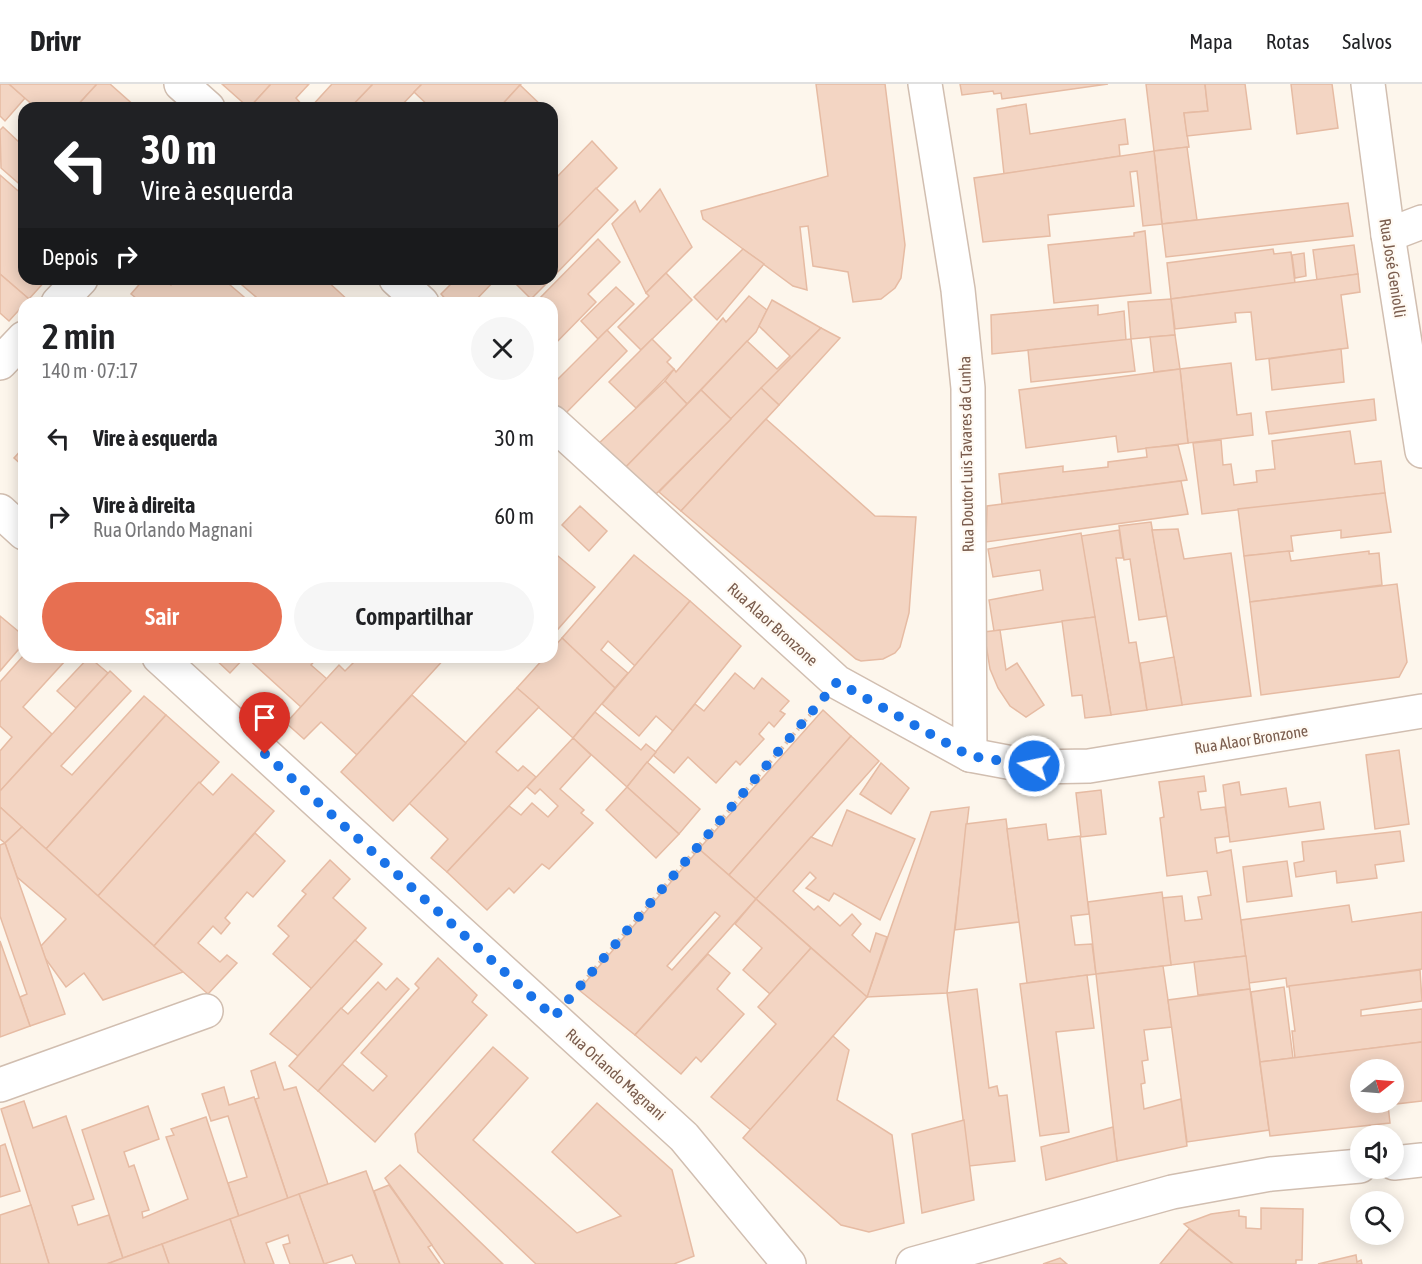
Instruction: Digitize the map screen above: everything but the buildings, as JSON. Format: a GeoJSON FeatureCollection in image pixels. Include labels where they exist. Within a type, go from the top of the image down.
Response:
{"type":"FeatureCollection","features":[{"type":"Feature","properties":{"kind":"street"},"geometry":{"type":"LineString","coordinates":[[182,84],[202,102]]}},
{"type":"Feature","properties":{"kind":"street","name":"Rua Doutor Luis Tavares da Cunha"},"geometry":{"type":"LineString","coordinates":[[925,84],[958,290],[968,388],[970,756]]}},
{"type":"Feature","properties":{"kind":"street","name":"Rua José Geniolli"},"geometry":{"type":"LineString","coordinates":[[1368,84],[1388,235],[1422,451]]}},
{"type":"Feature","properties":{"kind":"street"},"geometry":{"type":"LineString","coordinates":[[1388,235],[1422,222]]}},
{"type":"Feature","properties":{"kind":"street"},"geometry":{"type":"LineString","coordinates":[[64,297],[75,285]]}},
{"type":"Feature","properties":{"kind":"street"},"geometry":{"type":"LineString","coordinates":[[402,285],[416,297]]}},
{"type":"Feature","properties":{"kind":"street"},"geometry":{"type":"LineString","coordinates":[[0,363],[18,344]]}},
{"type":"Feature","properties":{"kind":"street","name":"Rua Alaor Bronzone"},"geometry":{"type":"LineString","coordinates":[[558,427],[837,682],[970,756],[1034,766],[1089,766],[1422,711]]}},
{"type":"Feature","properties":{"kind":"street"},"geometry":{"type":"LineString","coordinates":[[0,511],[18,528]]}},
{"type":"Feature","properties":{"kind":"street","name":"Rua Orlando Magnani"},"geometry":{"type":"LineString","coordinates":[[166,663],[684,1137],[789,1264]]}},
{"type":"Feature","properties":{"kind":"street"},"geometry":{"type":"LineString","coordinates":[[0,1085],[206,1011]]}},
{"type":"Feature","properties":{"kind":"street"},"geometry":{"type":"LineString","coordinates":[[1404,1162],[1422,1160]]}},
{"type":"Feature","properties":{"kind":"street"},"geometry":{"type":"LineString","coordinates":[[913,1264],[1172,1192],[1271,1174],[1350,1167]]}},
{"type":"Feature","properties":{"kind":"path"},"geometry":{"type":"LineString","coordinates":[[554,1017],[837,682]]}},
{"type":"Feature","properties":{"kind":"route"},"geometry":{"type":"LineString","coordinates":[[265,754],[554,1017],[837,682],[970,756],[1034,766]]}}]}
